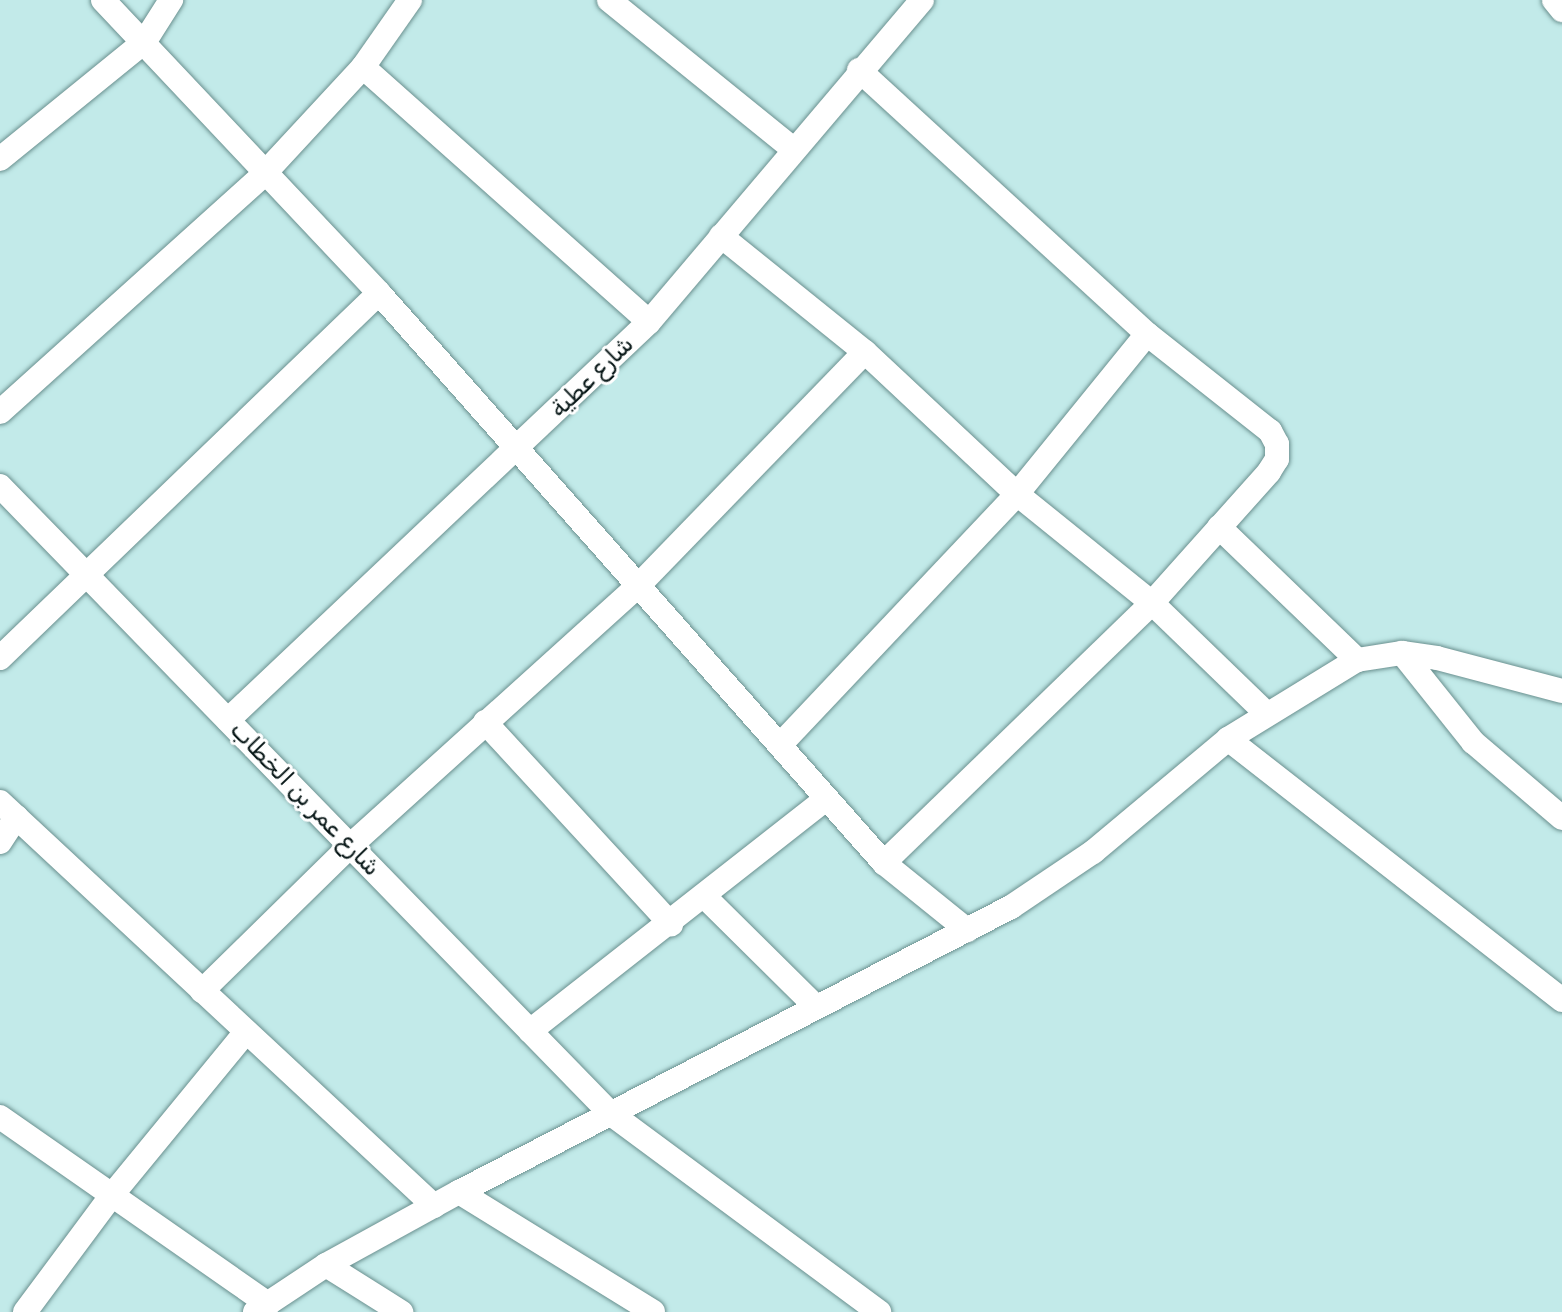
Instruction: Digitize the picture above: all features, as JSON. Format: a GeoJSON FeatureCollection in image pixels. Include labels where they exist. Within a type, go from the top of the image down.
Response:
{"type":"FeatureCollection","features":[{"type":"Feature","properties":{"kind":"street"},"geometry":{"type":"LineString","coordinates":[[103,0],[145,41],[264,174],[379,293],[884,863],[967,930]]}},
{"type":"Feature","properties":{"kind":"street"},"geometry":{"type":"LineString","coordinates":[[0,159],[145,41],[171,0]]}},
{"type":"Feature","properties":{"kind":"street"},"geometry":{"type":"LineString","coordinates":[[0,412],[264,174],[363,67],[410,0]]}},
{"type":"Feature","properties":{"kind":"street"},"geometry":{"type":"LineString","coordinates":[[609,0],[792,148]]}},
{"type":"Feature","properties":{"kind":"street","name":"شارع عطية"},"geometry":{"type":"LineString","coordinates":[[228,720],[649,322],[792,148],[922,0]]}},
{"type":"Feature","properties":{"kind":"street"},"geometry":{"type":"LineString","coordinates":[[1554,0],[1562,10]]}},
{"type":"Feature","properties":{"kind":"street"},"geometry":{"type":"LineString","coordinates":[[363,67],[649,322]]}},
{"type":"Feature","properties":{"kind":"street"},"geometry":{"type":"LineString","coordinates":[[859,70],[1147,334],[1270,431],[1277,444],[1277,459],[1269,472],[1152,603],[884,863]]}},
{"type":"Feature","properties":{"kind":"street"},"geometry":{"type":"LineString","coordinates":[[721,236],[865,352],[1017,494],[1152,603],[1266,713]]}},
{"type":"Feature","properties":{"kind":"street"},"geometry":{"type":"LineString","coordinates":[[0,658],[379,293]]}},
{"type":"Feature","properties":{"kind":"street"},"geometry":{"type":"LineString","coordinates":[[780,745],[1017,494],[1147,334]]}},
{"type":"Feature","properties":{"kind":"street"},"geometry":{"type":"LineString","coordinates":[[202,991],[350,846],[637,587],[865,352]]}},
{"type":"Feature","properties":{"kind":"street","name":"شارع عمر بن الخطاب"},"geometry":{"type":"LineString","coordinates":[[0,486],[610,1113],[879,1312]]}},
{"type":"Feature","properties":{"kind":"street"},"geometry":{"type":"LineString","coordinates":[[1219,527],[1357,660]]}},
{"type":"Feature","properties":{"kind":"street"},"geometry":{"type":"LineString","coordinates":[[1402,653],[1473,742],[1562,818]]}},
{"type":"Feature","properties":{"kind":"street"},"geometry":{"type":"LineString","coordinates":[[0,1117],[112,1195],[262,1308],[326,1265],[459,1192],[967,930],[1093,852],[1228,739],[1357,660],[1402,653],[1562,691]]}},
{"type":"Feature","properties":{"kind":"street"},"geometry":{"type":"LineString","coordinates":[[485,722],[671,924]]}},
{"type":"Feature","properties":{"kind":"street"},"geometry":{"type":"LineString","coordinates":[[1228,739],[1562,1000]]}},
{"type":"Feature","properties":{"kind":"street"},"geometry":{"type":"LineString","coordinates":[[530,1031],[671,924],[827,798]]}},
{"type":"Feature","properties":{"kind":"street"},"geometry":{"type":"LineString","coordinates":[[0,842],[8,810],[434,1206]]}},
{"type":"Feature","properties":{"kind":"street"},"geometry":{"type":"LineString","coordinates":[[705,897],[815,1006]]}},
{"type":"Feature","properties":{"kind":"street"},"geometry":{"type":"LineString","coordinates":[[25,1312],[112,1195],[245,1033]]}},
{"type":"Feature","properties":{"kind":"street"},"geometry":{"type":"LineString","coordinates":[[459,1192],[653,1312]]}},
{"type":"Feature","properties":{"kind":"street"},"geometry":{"type":"LineString","coordinates":[[326,1265],[401,1312]]}}]}
